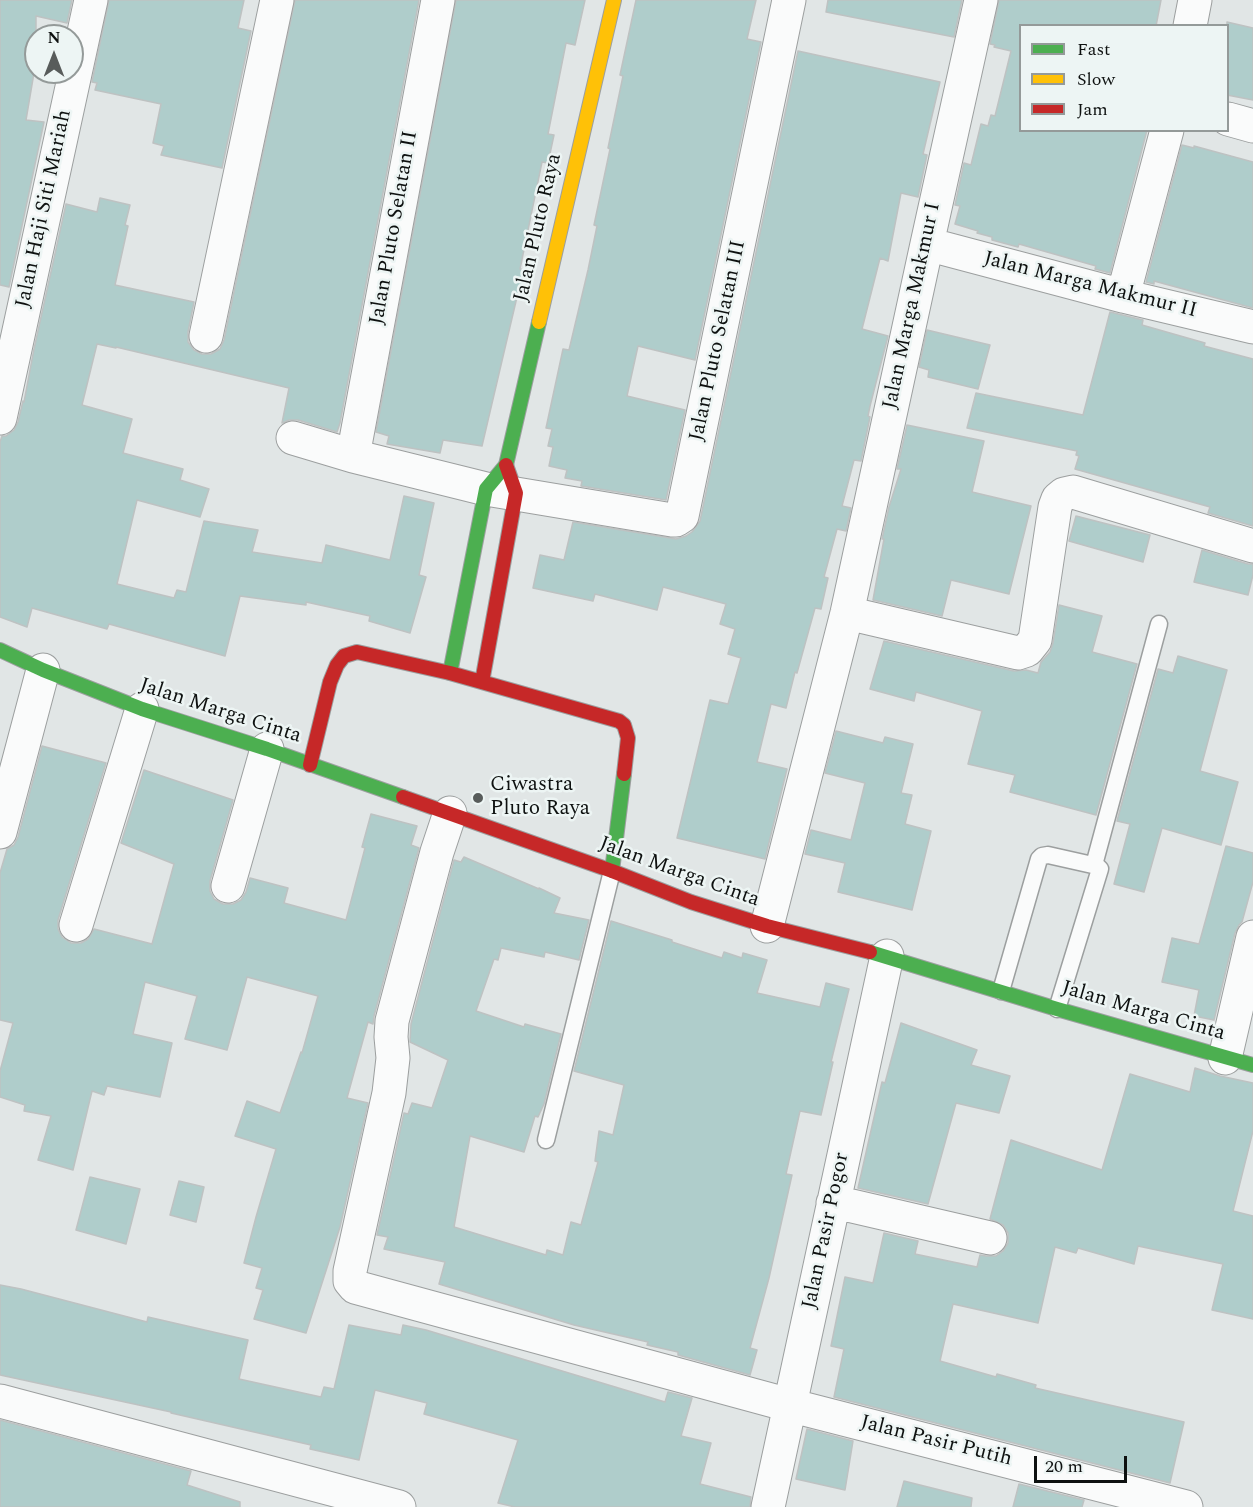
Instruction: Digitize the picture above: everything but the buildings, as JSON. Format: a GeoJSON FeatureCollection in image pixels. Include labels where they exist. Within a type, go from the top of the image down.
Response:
{"type":"FeatureCollection","features":[{"type":"Feature","properties":{"kind":"street","name":"Jalan Haji Siti Mariah"},"geometry":{"type":"LineString","coordinates":[[0,418],[90,0]]}},
{"type":"Feature","properties":{"kind":"street"},"geometry":{"type":"LineString","coordinates":[[206,336],[277,0]]}},
{"type":"Feature","properties":{"kind":"street","name":"Jalan Pluto Selatan II"},"geometry":{"type":"LineString","coordinates":[[353,456],[438,0]]}},
{"type":"Feature","properties":{"kind":"street","name":"Jalan Pluto Raya"},"geometry":{"type":"LineString","coordinates":[[450,673],[503,482],[614,0]]}},
{"type":"Feature","properties":{"kind":"street","name":"Jalan Pluto Selatan III"},"geometry":{"type":"LineString","coordinates":[[503,482],[672,520],[682,516],[789,0]]}},
{"type":"Feature","properties":{"kind":"street","name":"Jalan Marga Makmur I"},"geometry":{"type":"LineString","coordinates":[[767,926],[847,613],[981,0]]}},
{"type":"Feature","properties":{"kind":"street"},"geometry":{"type":"LineString","coordinates":[[1190,24],[1195,0]]}},
{"type":"Feature","properties":{"kind":"street"},"geometry":{"type":"LineString","coordinates":[[1229,120],[1253,126]]}},
{"type":"Feature","properties":{"kind":"street"},"geometry":{"type":"LineString","coordinates":[[1123,296],[1166,132]]}},
{"type":"Feature","properties":{"kind":"street","name":"Jalan Marga Makmur II"},"geometry":{"type":"LineString","coordinates":[[927,244],[1123,296],[1253,327]]}},
{"type":"Feature","properties":{"kind":"street"},"geometry":{"type":"LineString","coordinates":[[293,438],[353,456],[503,482]]}},
{"type":"Feature","properties":{"kind":"street","name":"Jalan Pluto Raya"},"geometry":{"type":"LineString","coordinates":[[482,682],[503,482]]}},
{"type":"Feature","properties":{"kind":"street"},"geometry":{"type":"LineString","coordinates":[[847,613],[1018,653],[1027,650],[1035,640],[1054,507],[1064,494],[1073,492],[1253,546]]}},
{"type":"Feature","properties":{"kind":"street","name":"Jalan Marga Cinta"},"geometry":{"type":"LineString","coordinates":[[0,650],[43,670],[141,709],[267,749],[450,813],[691,902],[767,926],[887,956],[1057,1009],[1239,1061]]}},
{"type":"Feature","properties":{"kind":"street"},"geometry":{"type":"LineString","coordinates":[[310,765],[330,682],[337,665],[344,656],[357,652],[450,673],[619,721],[624,725],[628,738],[612,871]]}},
{"type":"Feature","properties":{"kind":"street"},"geometry":{"type":"LineString","coordinates":[[0,829],[43,670]]}},
{"type":"Feature","properties":{"kind":"street"},"geometry":{"type":"LineString","coordinates":[[76,925],[141,709]]}},
{"type":"Feature","properties":{"kind":"street"},"geometry":{"type":"LineString","coordinates":[[228,886],[267,749]]}},
{"type":"Feature","properties":{"kind":"street","name":"Jalan Pasir Putih"},"geometry":{"type":"LineString","coordinates":[[450,813],[437,852],[392,1021],[393,1058],[389,1093],[350,1271],[350,1281],[355,1287],[789,1405],[1186,1507]]}},
{"type":"Feature","properties":{"kind":"street"},"geometry":{"type":"LineString","coordinates":[[1239,1061],[1253,937]]}},
{"type":"Feature","properties":{"kind":"street","name":"Jalan Pasir Pogor"},"geometry":{"type":"LineString","coordinates":[[768,1507],[887,956]]}},
{"type":"Feature","properties":{"kind":"street"},"geometry":{"type":"LineString","coordinates":[[833,1203],[990,1238]]}},
{"type":"Feature","properties":{"kind":"street"},"geometry":{"type":"LineString","coordinates":[[0,1401],[364,1502],[399,1507]]}},
{"type":"Feature","properties":{"kind":"lane"},"geometry":{"type":"LineString","coordinates":[[1094,865],[1159,624]]}},
{"type":"Feature","properties":{"kind":"lane"},"geometry":{"type":"LineString","coordinates":[[1001,991],[1039,859],[1048,855],[1098,866],[1100,869],[1057,1009]]}},
{"type":"Feature","properties":{"kind":"lane"},"geometry":{"type":"LineString","coordinates":[[546,1140],[612,871]]}},
{"type":"Feature","properties":{"kind":"traffic: fast"},"geometry":{"type":"LineString","coordinates":[[450,673],[486,489],[506,465],[539,322]]}},
{"type":"Feature","properties":{"kind":"traffic: fast"},"geometry":{"type":"LineString","coordinates":[[0,650],[43,670],[142,709],[267,749],[403,797]]}},
{"type":"Feature","properties":{"kind":"traffic: fast"},"geometry":{"type":"LineString","coordinates":[[612,871],[624,774]]}},
{"type":"Feature","properties":{"kind":"traffic: fast"},"geometry":{"type":"LineString","coordinates":[[870,952],[1253,1065]]}},
{"type":"Feature","properties":{"kind":"traffic: slow"},"geometry":{"type":"LineString","coordinates":[[539,322],[614,0]]}},
{"type":"Feature","properties":{"kind":"traffic: jam"},"geometry":{"type":"LineString","coordinates":[[482,682],[516,493],[506,465]]}},
{"type":"Feature","properties":{"kind":"traffic: jam"},"geometry":{"type":"LineString","coordinates":[[310,765],[330,682],[337,665],[344,656],[357,652],[450,673],[619,721],[624,725],[628,738],[624,774]]}},
{"type":"Feature","properties":{"kind":"traffic: jam"},"geometry":{"type":"LineString","coordinates":[[403,797],[612,871],[691,902],[767,926],[870,952]]}},
{"type":"Feature","properties":{"kind":"place","name":"Ciwastra Pluto Raya"},"geometry":{"type":"Point","coordinates":[478,798]}}]}
